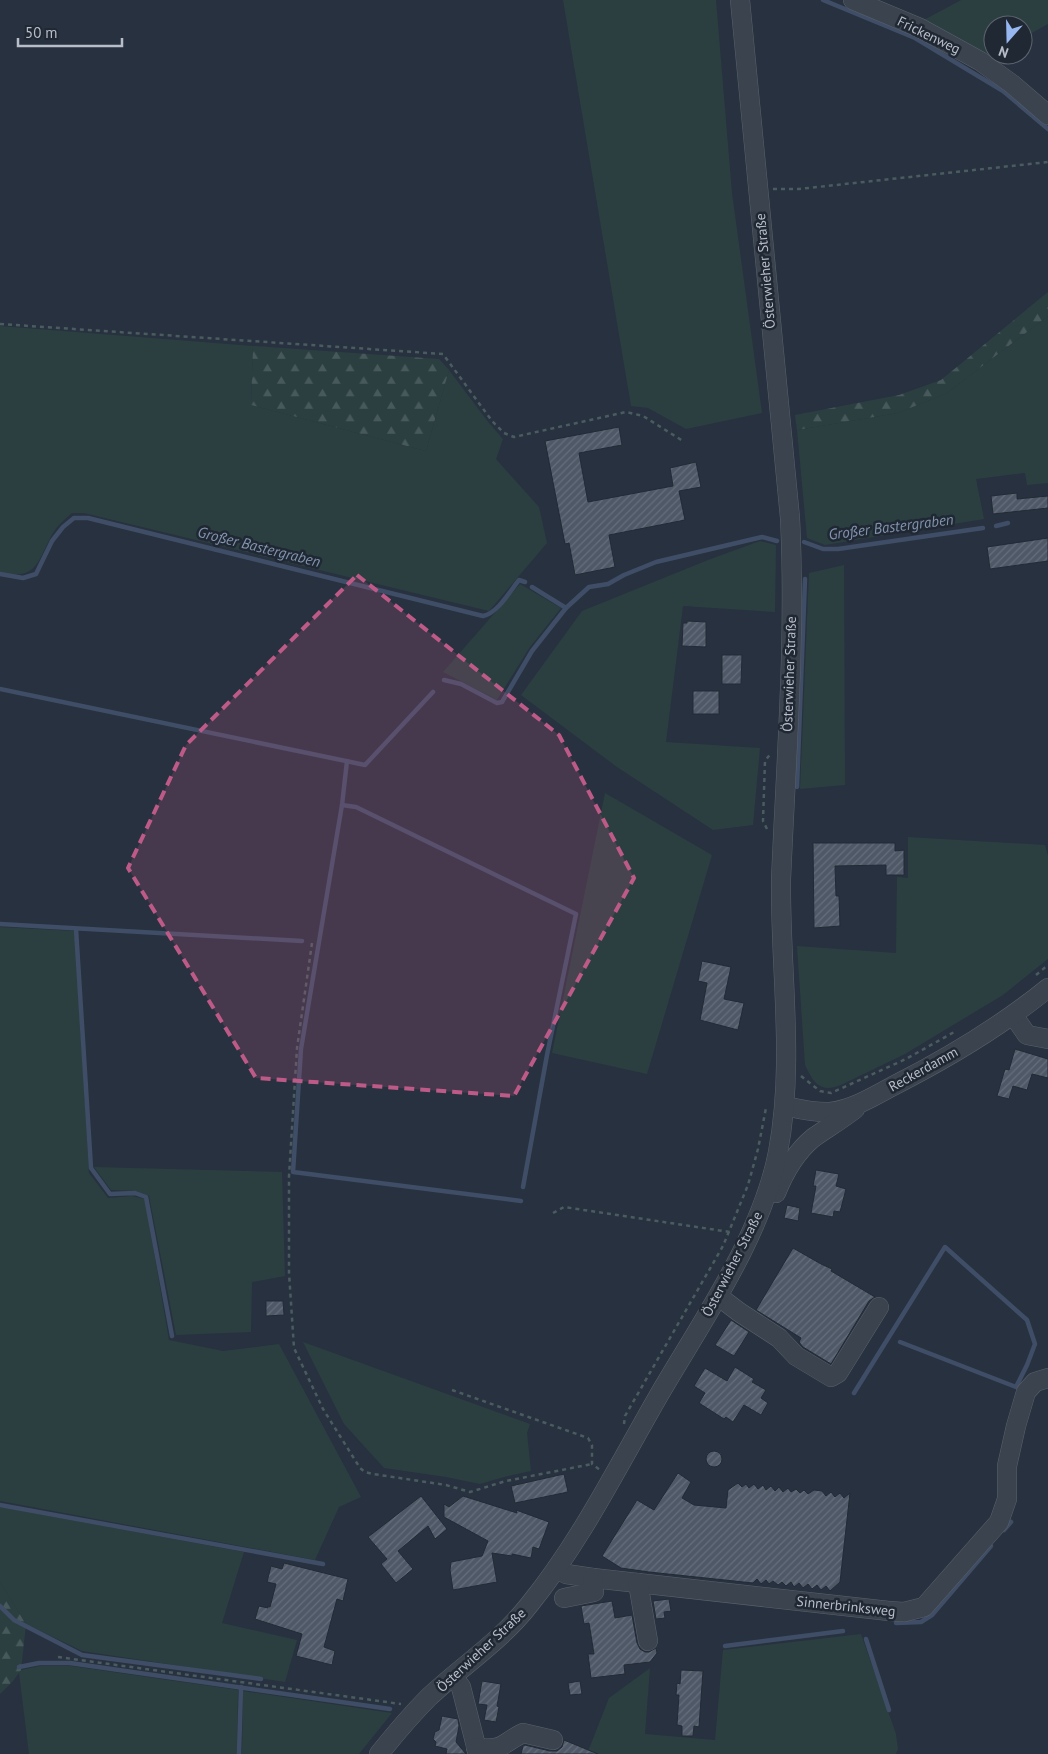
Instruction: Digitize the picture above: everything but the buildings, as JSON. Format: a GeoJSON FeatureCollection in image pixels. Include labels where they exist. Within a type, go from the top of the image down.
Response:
{"type":"FeatureCollection","features":[{"type":"Feature","properties":{"kind":"street","name":"Österwieher Straße"},"geometry":{"type":"LineString","coordinates":[[379,1754],[413,1714],[514,1623],[529,1606],[579,1535],[737,1260],[766,1195],[778,1154],[782,1127],[776,1103],[785,1074],[786,1036],[781,888],[792,566],[790,518],[751,190],[740,0]]}},
{"type":"Feature","properties":{"kind":"street","name":"Frickenweg"},"geometry":{"type":"LineString","coordinates":[[853,0],[920,28],[980,60],[1048,115]]}},
{"type":"Feature","properties":{"kind":"street","name":"Reckerdamm"},"geometry":{"type":"LineString","coordinates":[[776,1103],[813,1111],[831,1112],[865,1101],[978,1039],[1013,1015],[1041,983]]}},
{"type":"Feature","properties":{"kind":"street"},"geometry":{"type":"LineString","coordinates":[[1013,1015],[1027,1035],[1048,1039]]}},
{"type":"Feature","properties":{"kind":"street","name":"Österwieher Straße"},"geometry":{"type":"LineString","coordinates":[[696,1332],[722,1299],[756,1243],[782,1178],[793,1160],[811,1140],[865,1101]]}},
{"type":"Feature","properties":{"kind":"street"},"geometry":{"type":"LineString","coordinates":[[782,1127],[815,1132],[828,1128]]}},
{"type":"Feature","properties":{"kind":"street"},"geometry":{"type":"LineString","coordinates":[[722,1299],[738,1312],[779,1338],[796,1356],[831,1376],[838,1373],[879,1307]]}},
{"type":"Feature","properties":{"kind":"street","name":"Sinnerbrinksweg"},"geometry":{"type":"LineString","coordinates":[[557,1568],[566,1574],[593,1578],[889,1611],[904,1612],[924,1607],[998,1522],[1007,1499],[1007,1466],[1026,1392],[1035,1382],[1048,1378]]}},
{"type":"Feature","properties":{"kind":"street"},"geometry":{"type":"LineString","coordinates":[[564,1598],[594,1592],[593,1578]]}},
{"type":"Feature","properties":{"kind":"street"},"geometry":{"type":"LineString","coordinates":[[638,1583],[648,1641]]}},
{"type":"Feature","properties":{"kind":"street"},"geometry":{"type":"LineString","coordinates":[[453,1677],[461,1687],[477,1751],[504,1746],[523,1733],[553,1740]]}},
{"type":"Feature","properties":{"kind":"path"},"geometry":{"type":"LineString","coordinates":[[751,190],[799,189],[1048,162]]}},
{"type":"Feature","properties":{"kind":"path"},"geometry":{"type":"LineString","coordinates":[[0,324],[443,354],[492,421],[504,433],[514,437],[626,412],[643,416],[683,441]]}},
{"type":"Feature","properties":{"kind":"path"},"geometry":{"type":"LineString","coordinates":[[770,836],[763,821],[765,761],[775,746]]}},
{"type":"Feature","properties":{"kind":"path"},"geometry":{"type":"LineString","coordinates":[[312,944],[297,1048],[289,1176],[289,1274],[294,1348],[323,1409],[360,1468],[365,1472],[373,1474],[446,1485],[470,1492],[506,1481],[592,1464],[612,1477]]}},
{"type":"Feature","properties":{"kind":"path"},"geometry":{"type":"LineString","coordinates":[[1041,983],[1048,965]]}},
{"type":"Feature","properties":{"kind":"path"},"geometry":{"type":"LineString","coordinates":[[785,1074],[797,1074],[820,1091],[831,1093],[906,1059],[963,1027]]}},
{"type":"Feature","properties":{"kind":"path"},"geometry":{"type":"LineString","coordinates":[[622,1430],[625,1416],[730,1232],[748,1186],[758,1149],[776,1103]]}},
{"type":"Feature","properties":{"kind":"path"},"geometry":{"type":"LineString","coordinates":[[552,1213],[564,1207],[730,1232]]}},
{"type":"Feature","properties":{"kind":"path"},"geometry":{"type":"LineString","coordinates":[[452,1390],[588,1438],[592,1445],[592,1464]]}},
{"type":"Feature","properties":{"kind":"path"},"geometry":{"type":"LineString","coordinates":[[58,1657],[402,1704],[413,1714]]}},
{"type":"Feature","properties":{"kind":"highlighted area"},"geometry":{"type":"Polygon","coordinates":[[[357,575],[559,735],[634,878],[514,1096],[256,1078],[128,868],[186,745],[357,575]]]}},
{"type":"Feature","properties":{"kind":"green space"},"geometry":{"type":"Polygon","coordinates":[[[563,0],[716,0],[732,193],[762,413],[686,429],[648,408],[631,406],[563,0]]]}},
{"type":"Feature","properties":{"kind":"green space"},"geometry":{"type":"Polygon","coordinates":[[[961,0],[1048,0],[1048,24],[1033,32],[1033,15],[983,15],[983,53],[922,21],[961,0]]]}},
{"type":"Feature","properties":{"kind":"green space"},"geometry":{"type":"Polygon","coordinates":[[[1048,292],[1048,316],[947,393],[898,413],[797,430],[795,415],[899,395],[941,380],[1048,292]]]}},
{"type":"Feature","properties":{"kind":"green space"},"geometry":{"type":"Polygon","coordinates":[[[1048,316],[1048,483],[1027,485],[1025,473],[976,479],[984,519],[825,545],[807,538],[797,430],[898,413],[947,393],[1048,316]]]}},
{"type":"Feature","properties":{"kind":"green space"},"geometry":{"type":"Polygon","coordinates":[[[0,326],[253,346],[251,405],[426,451],[449,370],[503,439],[496,459],[539,507],[547,543],[489,611],[84,513],[72,513],[59,525],[40,559],[30,571],[22,574],[0,572],[0,326]]]}},
{"type":"Feature","properties":{"kind":"green space"},"geometry":{"type":"Polygon","coordinates":[[[253,346],[439,359],[449,370],[426,451],[251,405],[253,346]]]}},
{"type":"Feature","properties":{"kind":"green space"},"geometry":{"type":"Polygon","coordinates":[[[760,541],[776,545],[775,612],[683,606],[666,742],[760,748],[753,825],[713,830],[617,767],[521,695],[582,611],[760,541]]]}},
{"type":"Feature","properties":{"kind":"green space"},"geometry":{"type":"Polygon","coordinates":[[[844,565],[845,785],[800,789],[809,573],[844,565]]]}},
{"type":"Feature","properties":{"kind":"green space"},"geometry":{"type":"Polygon","coordinates":[[[520,584],[561,608],[530,647],[497,700],[443,672],[520,584]]]}},
{"type":"Feature","properties":{"kind":"green space"},"geometry":{"type":"Polygon","coordinates":[[[605,793],[712,855],[647,1074],[552,1053],[605,793]]]}},
{"type":"Feature","properties":{"kind":"green space"},"geometry":{"type":"Polygon","coordinates":[[[908,837],[1045,845],[1048,856],[1048,959],[1003,995],[905,1054],[841,1085],[828,1088],[823,1087],[815,1082],[805,1065],[797,946],[896,953],[897,877],[908,878],[908,837]]]}},
{"type":"Feature","properties":{"kind":"green space"},"geometry":{"type":"Polygon","coordinates":[[[0,927],[75,931],[89,1173],[108,1198],[132,1196],[145,1199],[169,1340],[223,1351],[279,1344],[361,1497],[339,1507],[315,1560],[0,1501],[0,927]]]}},
{"type":"Feature","properties":{"kind":"green space"},"geometry":{"type":"Polygon","coordinates":[[[94,1167],[282,1172],[285,1276],[252,1282],[251,1332],[176,1335],[149,1196],[135,1191],[111,1190],[94,1167]]]}},
{"type":"Feature","properties":{"kind":"green space"},"geometry":{"type":"Polygon","coordinates":[[[303,1342],[530,1424],[527,1433],[531,1471],[480,1484],[384,1468],[344,1424],[303,1342]]]}},
{"type":"Feature","properties":{"kind":"green space"},"geometry":{"type":"Polygon","coordinates":[[[0,1507],[244,1552],[222,1623],[297,1640],[285,1682],[82,1651],[26,1624],[0,1582],[0,1507]]]}},
{"type":"Feature","properties":{"kind":"green space"},"geometry":{"type":"Polygon","coordinates":[[[0,1582],[26,1624],[21,1670],[0,1694],[0,1582]]]}},
{"type":"Feature","properties":{"kind":"green space"},"geometry":{"type":"Polygon","coordinates":[[[861,1634],[896,1734],[898,1749],[896,1754],[587,1754],[609,1698],[650,1668],[645,1734],[715,1740],[723,1650],[861,1634]]]}},
{"type":"Feature","properties":{"kind":"green space"},"geometry":{"type":"Polygon","coordinates":[[[40,1666],[71,1666],[238,1690],[237,1754],[29,1754],[19,1673],[21,1670],[40,1666]]]}},
{"type":"Feature","properties":{"kind":"green space"},"geometry":{"type":"Polygon","coordinates":[[[243,1691],[392,1713],[359,1754],[242,1754],[243,1691]]]}},
{"type":"Feature","properties":{"kind":"waterway"},"geometry":{"type":"LineString","coordinates":[[823,0],[915,38],[1003,91],[1048,129]]}},
{"type":"Feature","properties":{"kind":"waterway","name":"Großer Bastergraben"},"geometry":{"type":"LineString","coordinates":[[0,574],[23,578],[36,574],[52,541],[63,527],[74,518],[88,518],[483,616],[494,611],[519,580],[525,582]]}},
{"type":"Feature","properties":{"kind":"waterway","name":"Großer Bastergraben"},"geometry":{"type":"LineString","coordinates":[[996,526],[1008,523]]}},
{"type":"Feature","properties":{"kind":"waterway","name":"Großer Bastergraben"},"geometry":{"type":"LineString","coordinates":[[804,542],[823,549],[838,549],[983,528]]}},
{"type":"Feature","properties":{"kind":"waterway","name":"Großer Bastergraben"},"geometry":{"type":"LineString","coordinates":[[532,587],[566,608],[589,587],[608,584],[624,575],[656,562],[762,537],[777,541]]}},
{"type":"Feature","properties":{"kind":"waterway"},"geometry":{"type":"LineString","coordinates":[[797,787],[805,579]]}},
{"type":"Feature","properties":{"kind":"waterway"},"geometry":{"type":"LineString","coordinates":[[444,680],[461,684],[497,703],[502,702],[532,651],[566,608]]}},
{"type":"Feature","properties":{"kind":"waterway"},"geometry":{"type":"LineString","coordinates":[[0,689],[365,765],[433,692]]}},
{"type":"Feature","properties":{"kind":"waterway"},"geometry":{"type":"LineString","coordinates":[[347,761],[342,805],[301,1049],[293,1172],[521,1201]]}},
{"type":"Feature","properties":{"kind":"waterway"},"geometry":{"type":"LineString","coordinates":[[342,805],[356,807],[576,914],[547,1055],[523,1187]]}},
{"type":"Feature","properties":{"kind":"waterway"},"geometry":{"type":"LineString","coordinates":[[0,924],[302,941]]}},
{"type":"Feature","properties":{"kind":"waterway"},"geometry":{"type":"LineString","coordinates":[[76,929],[91,1168],[110,1194],[135,1193],[146,1197],[172,1336]]}},
{"type":"Feature","properties":{"kind":"waterway"},"geometry":{"type":"LineString","coordinates":[[854,1393],[945,1247],[1027,1320],[1035,1344],[1016,1387],[900,1342]]}},
{"type":"Feature","properties":{"kind":"waterway"},"geometry":{"type":"LineString","coordinates":[[0,1505],[323,1564]]}},
{"type":"Feature","properties":{"kind":"waterway"},"geometry":{"type":"LineString","coordinates":[[1004,1530],[1011,1522]]}},
{"type":"Feature","properties":{"kind":"waterway"},"geometry":{"type":"LineString","coordinates":[[896,1623],[921,1622],[932,1615],[991,1546]]}},
{"type":"Feature","properties":{"kind":"waterway"},"geometry":{"type":"LineString","coordinates":[[0,1606],[14,1620],[82,1655],[261,1679]]}},
{"type":"Feature","properties":{"kind":"waterway"},"geometry":{"type":"LineString","coordinates":[[725,1646],[843,1631]]}},
{"type":"Feature","properties":{"kind":"waterway"},"geometry":{"type":"LineString","coordinates":[[866,1639],[889,1710]]}},
{"type":"Feature","properties":{"kind":"waterway"},"geometry":{"type":"LineString","coordinates":[[19,1667],[39,1663],[70,1663],[390,1709]]}},
{"type":"Feature","properties":{"kind":"waterway"},"geometry":{"type":"LineString","coordinates":[[239,1754],[241,1687]]}}]}
